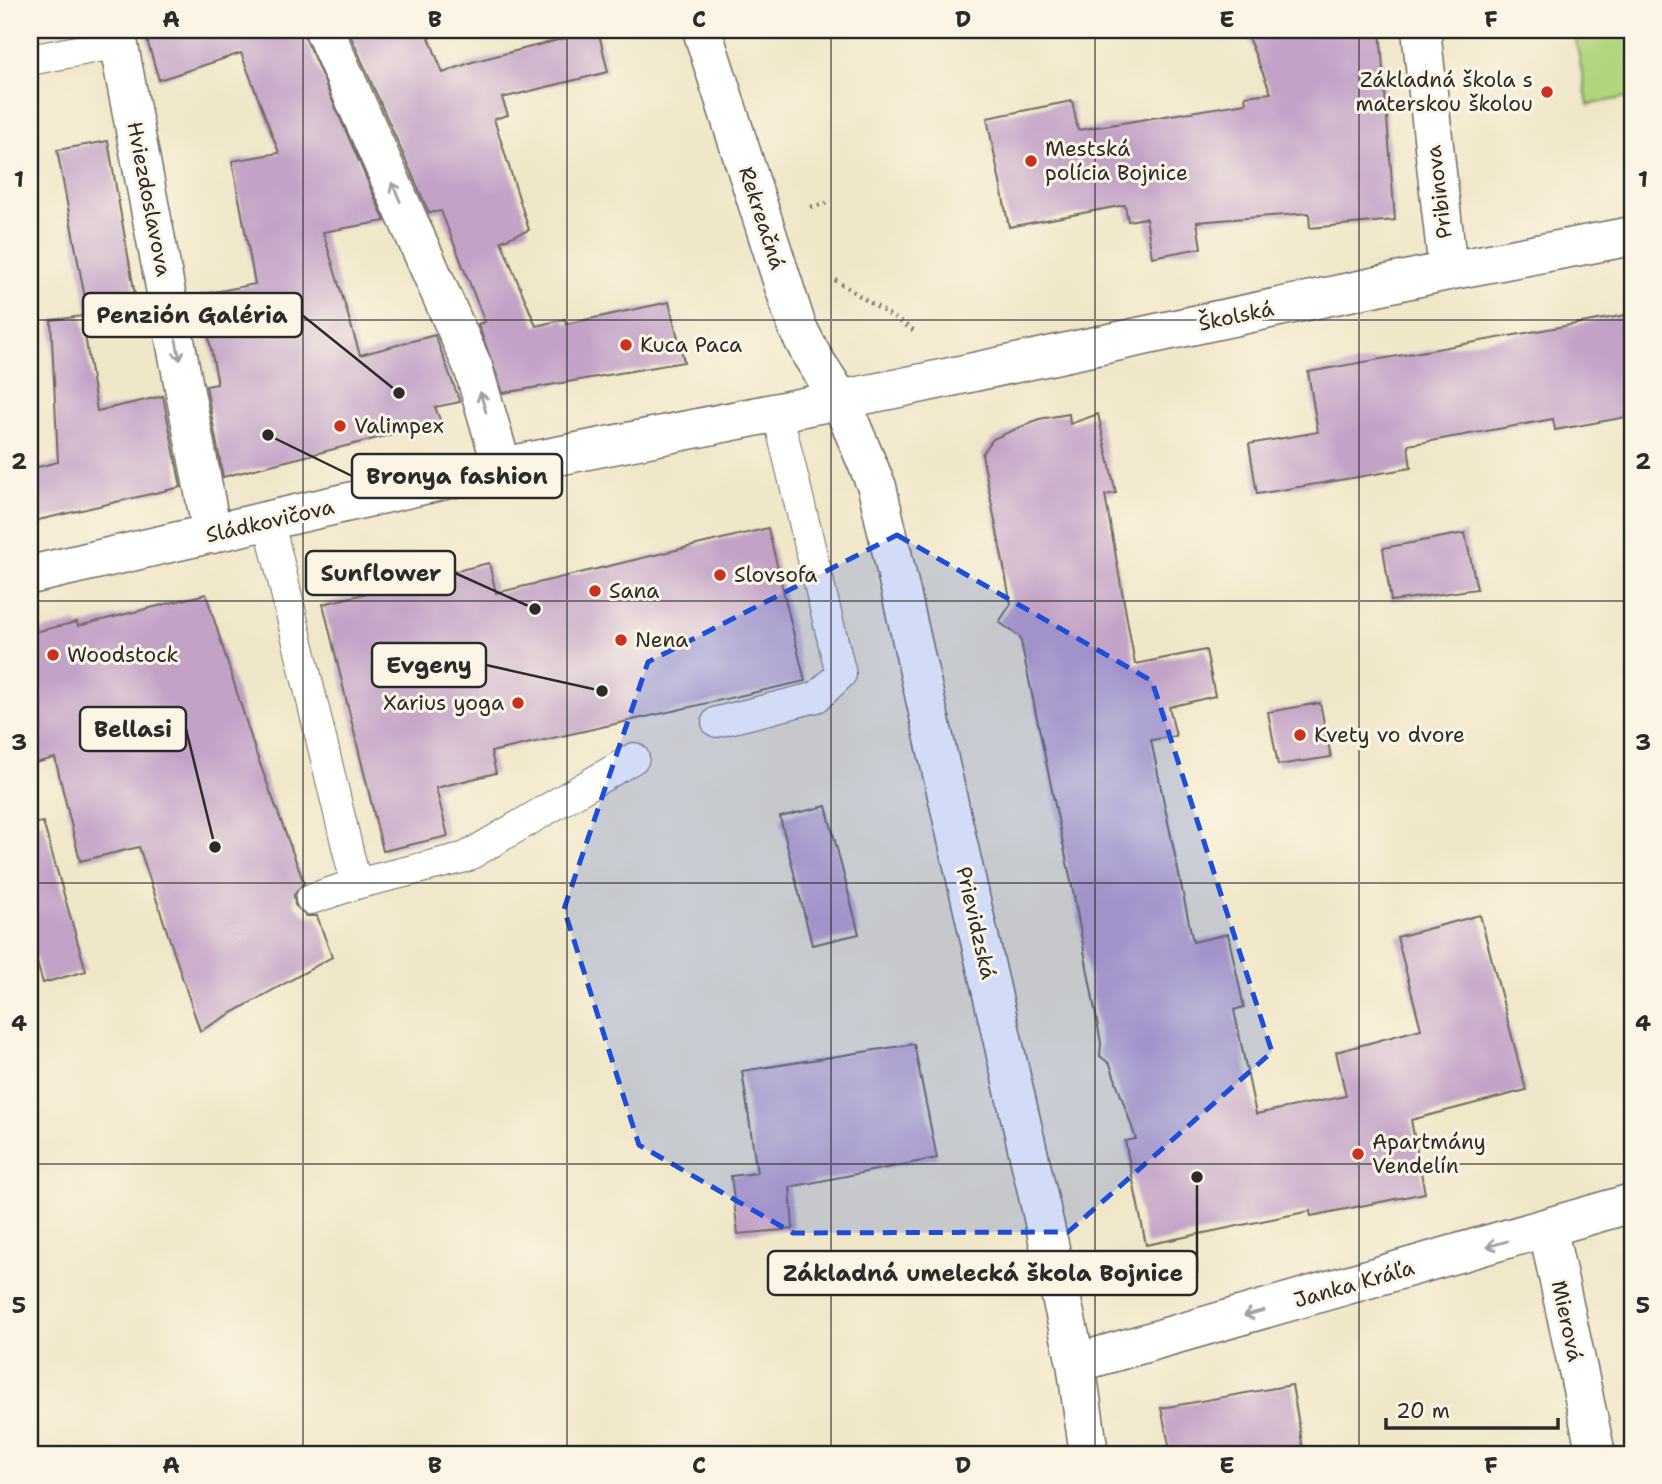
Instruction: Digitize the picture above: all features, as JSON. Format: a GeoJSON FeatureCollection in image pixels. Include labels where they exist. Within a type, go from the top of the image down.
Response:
{"type":"FeatureCollection","features":[{"type":"Feature","properties":{"kind":"street"},"geometry":{"type":"LineString","coordinates":[[324,30],[473,367],[502,467]]}},
{"type":"Feature","properties":{"kind":"street","name":"Rekreačná"},"geometry":{"type":"LineString","coordinates":[[702,30],[797,327],[811,356],[840,399]]}},
{"type":"Feature","properties":{"kind":"street","name":"Pribinova"},"geometry":{"type":"LineString","coordinates":[[1421,30],[1448,271]]}},
{"type":"Feature","properties":{"kind":"street","name":"Hviezdoslavova"},"geometry":{"type":"LineString","coordinates":[[117,36],[212,534]]}},
{"type":"Feature","properties":{"kind":"street","name":"Školská"},"geometry":{"type":"LineString","coordinates":[[840,399],[1448,271],[1632,236]]}},
{"type":"Feature","properties":{"kind":"street","name":"Sládkovičova"},"geometry":{"type":"LineString","coordinates":[[30,575],[502,467],[840,399]]}},
{"type":"Feature","properties":{"kind":"street","name":"Prievidzská"},"geometry":{"type":"LineString","coordinates":[[840,399],[877,487],[1076,1363],[1089,1454]]}},
{"type":"Feature","properties":{"kind":"street","name":"Janka Kráľa"},"geometry":{"type":"LineString","coordinates":[[1076,1363],[1548,1230],[1632,1203]]}},
{"type":"Feature","properties":{"kind":"street","name":"Mierová"},"geometry":{"type":"LineString","coordinates":[[1548,1230],[1596,1454]]}},
{"type":"Feature","properties":{"kind":"lane"},"geometry":{"type":"LineString","coordinates":[[30,60],[117,36]]}},
{"type":"Feature","properties":{"kind":"lane"},"geometry":{"type":"LineString","coordinates":[[717,722],[817,697],[841,674],[777,411]]}},
{"type":"Feature","properties":{"kind":"lane"},"geometry":{"type":"LineString","coordinates":[[269,522],[356,884]]}},
{"type":"Feature","properties":{"kind":"lane"},"geometry":{"type":"LineString","coordinates":[[311,899],[356,884],[467,857],[634,758]]}},
{"type":"Feature","properties":{"kind":"path"},"geometry":{"type":"LineString","coordinates":[[808,208],[831,202]]}},
{"type":"Feature","properties":{"kind":"path"},"geometry":{"type":"LineString","coordinates":[[830,276],[925,338]]}},
{"type":"Feature","properties":{"kind":"highlighted area"},"geometry":{"type":"Polygon","coordinates":[[[897,535],[1152,681],[1272,1052],[1068,1232],[793,1233],[639,1145],[564,909],[648,662],[897,535]]]}},
{"type":"Feature","properties":{"kind":"green space"},"geometry":{"type":"Polygon","coordinates":[[[1574,30],[1632,30],[1632,96],[1588,105],[1574,30]]]}},
{"type":"Feature","properties":{"kind":"building"},"geometry":{"type":"Polygon","coordinates":[[[144,30],[302,30],[385,221],[323,232],[360,355],[435,335],[460,402],[435,407],[441,422],[223,477],[206,386],[217,384],[217,379],[200,295],[255,284],[232,161],[279,153],[241,53],[159,80],[144,30]]]}},
{"type":"Feature","properties":{"kind":"building"},"geometry":{"type":"Polygon","coordinates":[[[348,30],[426,30],[443,73],[472,62],[598,30],[608,72],[502,98],[508,115],[494,119],[529,230],[501,241],[536,326],[565,319],[566,324],[669,302],[684,362],[503,393],[478,324],[485,322],[441,211],[429,213],[348,30]]]}},
{"type":"Feature","properties":{"kind":"building"},"geometry":{"type":"Polygon","coordinates":[[[1245,30],[1380,30],[1395,220],[1310,228],[1309,213],[1197,222],[1201,248],[1152,257],[1146,218],[1128,221],[1125,205],[1009,227],[987,118],[1072,101],[1078,130],[1246,103],[1245,96],[1271,93],[1245,30]]]}},
{"type":"Feature","properties":{"kind":"building"},"geometry":{"type":"Polygon","coordinates":[[[108,141],[136,301],[88,314],[57,150],[108,141]]]}},
{"type":"Feature","properties":{"kind":"building"},"geometry":{"type":"Polygon","coordinates":[[[1626,315],[1632,350],[1632,416],[1555,430],[1553,419],[1408,445],[1411,468],[1257,494],[1249,444],[1318,432],[1308,372],[1626,315]]]}},
{"type":"Feature","properties":{"kind":"building"},"geometry":{"type":"Polygon","coordinates":[[[82,316],[97,411],[163,396],[181,487],[30,522],[30,469],[58,462],[51,320],[82,316]]]}},
{"type":"Feature","properties":{"kind":"building"},"geometry":{"type":"Polygon","coordinates":[[[1069,414],[1070,424],[1098,414],[1116,493],[1105,495],[1135,664],[1206,650],[1215,696],[1169,707],[1176,736],[1151,740],[1193,942],[1228,934],[1244,1007],[1234,1010],[1256,1114],[1346,1096],[1336,1052],[1421,1029],[1397,937],[1480,915],[1526,1090],[1411,1120],[1425,1193],[1311,1216],[1310,1211],[1146,1245],[1125,1141],[1136,1139],[1110,1064],[1100,1056],[1101,1043],[1074,896],[1020,637],[999,622],[1011,604],[982,454],[993,439],[1039,419],[1069,414]]]}},
{"type":"Feature","properties":{"kind":"building"},"geometry":{"type":"Polygon","coordinates":[[[768,528],[805,681],[491,752],[496,773],[436,788],[448,836],[383,851],[323,604],[489,563],[496,593],[768,528]]]}},
{"type":"Feature","properties":{"kind":"building"},"geometry":{"type":"Polygon","coordinates":[[[1465,533],[1477,589],[1391,601],[1383,548],[1465,533]]]}},
{"type":"Feature","properties":{"kind":"building"},"geometry":{"type":"Polygon","coordinates":[[[206,594],[256,753],[304,883],[294,895],[295,905],[307,916],[317,916],[332,957],[200,1031],[139,847],[80,861],[55,758],[35,763],[30,727],[30,633],[77,622],[78,626],[206,594]]]}},
{"type":"Feature","properties":{"kind":"building","name":"Kvety vo dvore"},"geometry":{"type":"Polygon","coordinates":[[[1320,703],[1331,757],[1278,765],[1268,712],[1320,703]]]}},
{"type":"Feature","properties":{"kind":"building"},"geometry":{"type":"Polygon","coordinates":[[[826,806],[859,934],[812,945],[780,817],[826,806]]]}},
{"type":"Feature","properties":{"kind":"building"},"geometry":{"type":"Polygon","coordinates":[[[43,822],[86,971],[43,983],[30,939],[30,824],[43,822]]]}},
{"type":"Feature","properties":{"kind":"building"},"geometry":{"type":"Polygon","coordinates":[[[914,1044],[937,1158],[790,1187],[793,1229],[738,1234],[731,1176],[757,1173],[742,1071],[914,1044]]]}},
{"type":"Feature","properties":{"kind":"building"},"geometry":{"type":"Polygon","coordinates":[[[1292,1385],[1304,1454],[1171,1454],[1161,1408],[1292,1385]]]}},
{"type":"Feature","properties":{"kind":"place","name":"Základná škola s materskou školou"},"geometry":{"type":"Point","coordinates":[1547,92]}},
{"type":"Feature","properties":{"kind":"place","name":"Mestská polícia Bojnice"},"geometry":{"type":"Point","coordinates":[1031,161]}},
{"type":"Feature","properties":{"kind":"place","name":"Kuca Paca"},"geometry":{"type":"Point","coordinates":[626,345]}},
{"type":"Feature","properties":{"kind":"place","name":"Penzión Galéria"},"geometry":{"type":"Point","coordinates":[399,393]}},
{"type":"Feature","properties":{"kind":"place","name":"Valimpex"},"geometry":{"type":"Point","coordinates":[340,426]}},
{"type":"Feature","properties":{"kind":"place","name":"Bronya fashion"},"geometry":{"type":"Point","coordinates":[268,435]}},
{"type":"Feature","properties":{"kind":"place","name":"Slovsofa"},"geometry":{"type":"Point","coordinates":[720,575]}},
{"type":"Feature","properties":{"kind":"place","name":"Sana"},"geometry":{"type":"Point","coordinates":[595,591]}},
{"type":"Feature","properties":{"kind":"place","name":"Sunflower"},"geometry":{"type":"Point","coordinates":[535,609]}},
{"type":"Feature","properties":{"kind":"place","name":"Nena"},"geometry":{"type":"Point","coordinates":[621,640]}},
{"type":"Feature","properties":{"kind":"place","name":"Woodstock"},"geometry":{"type":"Point","coordinates":[53,655]}},
{"type":"Feature","properties":{"kind":"place","name":"Evgeny"},"geometry":{"type":"Point","coordinates":[602,691]}},
{"type":"Feature","properties":{"kind":"place","name":"Xarius yoga"},"geometry":{"type":"Point","coordinates":[518,703]}},
{"type":"Feature","properties":{"kind":"place","name":"Kvety vo dvore"},"geometry":{"type":"Point","coordinates":[1300,735]}},
{"type":"Feature","properties":{"kind":"place","name":"Bellasi"},"geometry":{"type":"Point","coordinates":[215,847]}},
{"type":"Feature","properties":{"kind":"place","name":"Apartmány Vendelín"},"geometry":{"type":"Point","coordinates":[1358,1154]}},
{"type":"Feature","properties":{"kind":"place","name":"Základná umelecká škola Bojnice"},"geometry":{"type":"Point","coordinates":[1197,1177]}}]}
